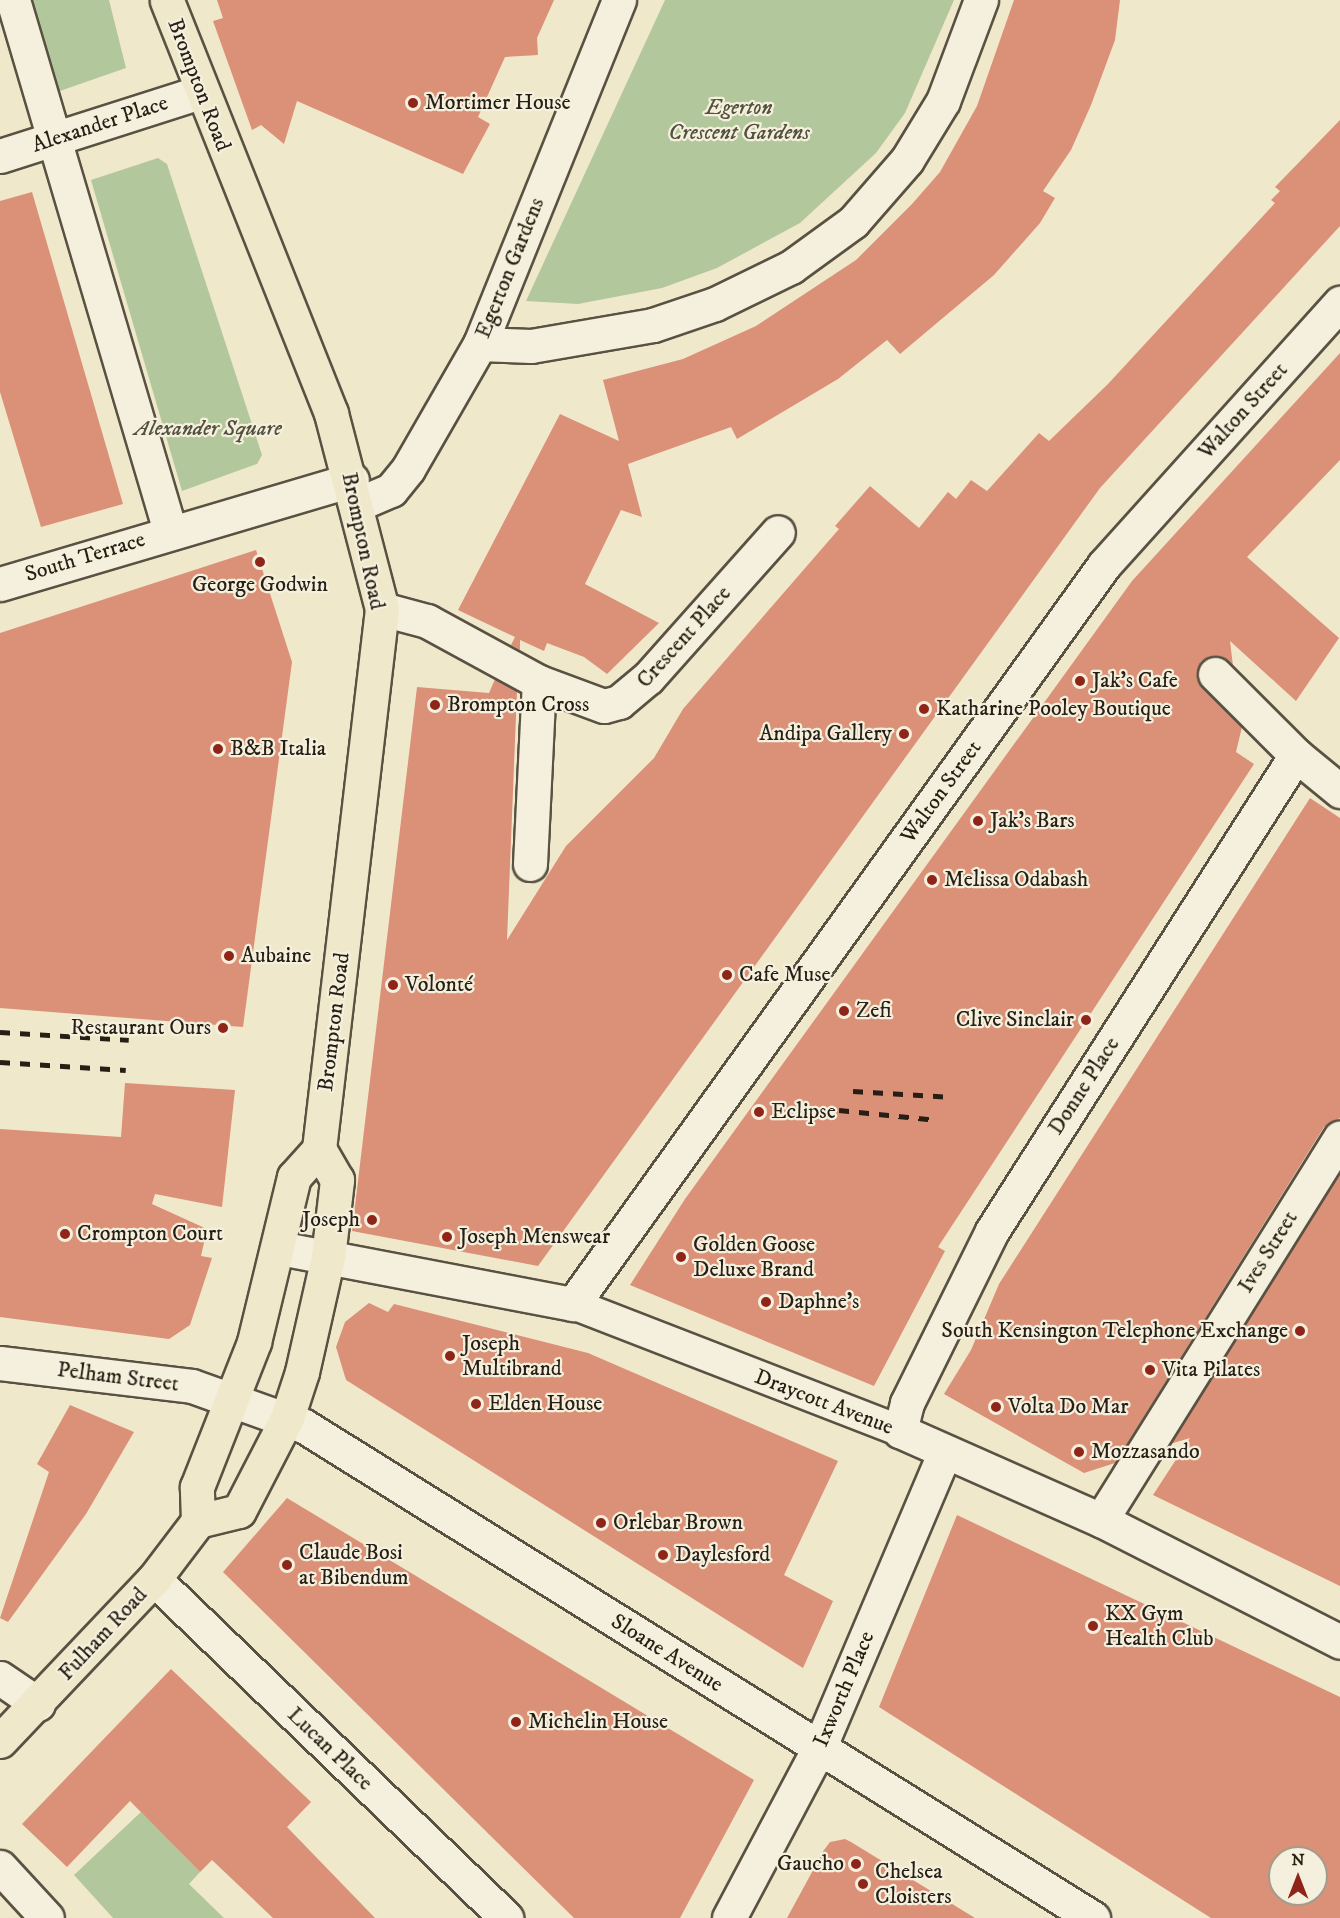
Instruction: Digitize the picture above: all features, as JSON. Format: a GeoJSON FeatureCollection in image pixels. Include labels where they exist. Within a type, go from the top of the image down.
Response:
{"type":"FeatureCollection","features":[{"type":"Feature","properties":{"kind":"main road","name":"Brompton Road"},"geometry":{"type":"LineString","coordinates":[[167,0],[200,92],[331,413],[355,492],[382,609],[319,1149]]}},
{"type":"Feature","properties":{"kind":"main road"},"geometry":{"type":"LineString","coordinates":[[319,1149],[337,1180],[328,1257],[302,1371],[286,1418],[239,1511],[198,1521],[197,1487],[235,1398],[279,1248],[294,1177],[319,1149]]}},
{"type":"Feature","properties":{"kind":"main road","name":"Fulham Road"},"geometry":{"type":"LineString","coordinates":[[0,1741],[38,1704],[154,1579],[198,1521]]}},
{"type":"Feature","properties":{"kind":"street"},"geometry":{"type":"LineString","coordinates":[[13,0],[170,531],[355,492]]}},
{"type":"Feature","properties":{"kind":"street","name":"Egerton Gardens"},"geometry":{"type":"LineString","coordinates":[[355,492],[391,490],[408,469],[480,344],[619,0]]}},
{"type":"Feature","properties":{"kind":"street"},"geometry":{"type":"LineString","coordinates":[[480,344],[531,346],[653,325],[715,304],[792,267],[853,222],[907,160],[943,100],[981,0]]}},
{"type":"Feature","properties":{"kind":"street","name":"Alexander Place"},"geometry":{"type":"LineString","coordinates":[[0,156],[200,92]]}},
{"type":"Feature","properties":{"kind":"street","name":"Walton Street"},"geometry":{"type":"LineString","coordinates":[[573,1304],[1104,565],[1340,303]]}},
{"type":"Feature","properties":{"kind":"street","name":"South Terrace"},"geometry":{"type":"LineString","coordinates":[[0,584],[170,531]]}},
{"type":"Feature","properties":{"kind":"street","name":"Crescent Place"},"geometry":{"type":"LineString","coordinates":[[382,609],[427,621],[539,682],[588,703],[619,702],[648,678],[778,532]]}},
{"type":"Feature","properties":{"kind":"street"},"geometry":{"type":"LineString","coordinates":[[1215,674],[1296,755],[1340,790]]}},
{"type":"Feature","properties":{"kind":"street"},"geometry":{"type":"LineString","coordinates":[[530,864],[539,682]]}},
{"type":"Feature","properties":{"kind":"street","name":"Donne Place"},"geometry":{"type":"LineString","coordinates":[[900,1431],[907,1403],[992,1232],[1296,755]]}},
{"type":"Feature","properties":{"kind":"street","name":"Ives Street"},"geometry":{"type":"LineString","coordinates":[[1101,1520],[1340,1137]]}},
{"type":"Feature","properties":{"kind":"street","name":"Draycott Avenue"},"geometry":{"type":"LineString","coordinates":[[279,1248],[573,1304],[900,1431],[944,1454],[1101,1520],[1340,1642]]}},
{"type":"Feature","properties":{"kind":"street","name":"Pelham Street"},"geometry":{"type":"LineString","coordinates":[[0,1363],[182,1385],[235,1398]]}},
{"type":"Feature","properties":{"kind":"street","name":"Sloane Avenue"},"geometry":{"type":"LineString","coordinates":[[235,1398],[286,1418],[820,1746],[1093,1918]]}},
{"type":"Feature","properties":{"kind":"street","name":"Ixworth Place"},"geometry":{"type":"LineString","coordinates":[[729,1918],[820,1746],[944,1454]]}},
{"type":"Feature","properties":{"kind":"street","name":"Lucan Place"},"geometry":{"type":"LineString","coordinates":[[154,1579],[506,1918]]}},
{"type":"Feature","properties":{"kind":"street"},"geometry":{"type":"LineString","coordinates":[[0,1678],[38,1704]]}},
{"type":"Feature","properties":{"kind":"street"},"geometry":{"type":"LineString","coordinates":[[0,1867],[47,1918]]}},
{"type":"Feature","properties":{"kind":"green space"},"geometry":{"type":"Polygon","coordinates":[[[29,0],[109,0],[126,68],[57,92],[29,0]]]}},
{"type":"Feature","properties":{"kind":"green space","name":"Egerton Crescent Gardens"},"geometry":{"type":"Polygon","coordinates":[[[665,0],[954,0],[905,113],[876,153],[800,223],[717,268],[662,288],[578,304],[526,301],[665,0]]]}},
{"type":"Feature","properties":{"kind":"green space","name":"Alexander Square"},"geometry":{"type":"Polygon","coordinates":[[[158,158],[167,164],[262,455],[257,464],[182,491],[91,180],[158,158]]]}},
{"type":"Feature","properties":{"kind":"green space"},"geometry":{"type":"Polygon","coordinates":[[[141,1812],[200,1872],[189,1884],[224,1918],[113,1918],[74,1875],[141,1812]]]}},
{"type":"Feature","properties":{"kind":"building","name":"Mortimer House"},"geometry":{"type":"Polygon","coordinates":[[[217,0],[554,0],[537,38],[538,55],[505,57],[478,117],[490,124],[463,174],[297,101],[284,144],[261,125],[252,130],[213,21],[223,18],[217,0]]]}},
{"type":"Feature","properties":{"kind":"building"},"geometry":{"type":"Polygon","coordinates":[[[1014,0],[1120,0],[1115,40],[1091,105],[1071,150],[1043,191],[1055,198],[1040,223],[994,275],[900,354],[887,340],[838,379],[737,439],[731,427],[628,464],[642,517],[621,510],[585,584],[659,623],[607,674],[584,657],[547,643],[544,651],[520,640],[520,650],[511,645],[515,637],[458,610],[560,414],[619,441],[603,380],[683,359],[756,326],[856,260],[912,204],[940,172],[977,106],[1014,0]]]}},
{"type":"Feature","properties":{"kind":"building"},"geometry":{"type":"Polygon","coordinates":[[[1340,120],[1340,226],[1100,488],[538,1266],[352,1231],[417,687],[489,693],[495,679],[517,691],[507,940],[566,846],[654,758],[683,709],[839,529],[835,526],[870,486],[919,528],[948,492],[956,499],[971,480],[987,491],[1039,433],[1049,441],[1108,384],[1275,203],[1271,200],[1280,191],[1275,187],[1340,120]]]}},
{"type":"Feature","properties":{"kind":"building"},"geometry":{"type":"Polygon","coordinates":[[[32,192],[123,504],[41,527],[0,392],[0,201],[32,192]]]}},
{"type":"Feature","properties":{"kind":"building"},"geometry":{"type":"Polygon","coordinates":[[[1340,353],[1340,460],[1247,557],[1339,638],[1296,701],[1230,641],[1233,666],[1219,656],[1201,661],[1197,679],[1242,727],[1236,752],[1254,764],[938,1247],[945,1251],[874,1386],[630,1285],[685,1199],[1132,581],[1340,353]]]}},
{"type":"Feature","properties":{"kind":"building"},"geometry":{"type":"Polygon","coordinates":[[[256,550],[292,662],[243,1027],[0,1008],[0,633],[256,550]]]}},
{"type":"Feature","properties":{"kind":"building"},"geometry":{"type":"Polygon","coordinates":[[[1310,798],[1340,818],[1340,1118],[1324,1127],[1115,1463],[1084,1473],[944,1394],[971,1350],[999,1284],[1310,798]]]}},
{"type":"Feature","properties":{"kind":"building","name":"Crompton Court"},"geometry":{"type":"Polygon","coordinates":[[[125,1083],[235,1090],[222,1207],[155,1194],[152,1204],[207,1229],[201,1256],[212,1258],[190,1325],[169,1339],[0,1317],[0,1129],[121,1137],[125,1083]]]}},
{"type":"Feature","properties":{"kind":"building","name":"South Kensington Telephone Exchange"},"geometry":{"type":"Polygon","coordinates":[[[1340,1172],[1340,1586],[1153,1495],[1190,1438],[1170,1444],[1340,1172]]]}},
{"type":"Feature","properties":{"kind":"building"},"geometry":{"type":"Polygon","coordinates":[[[369,1303],[388,1312],[394,1304],[588,1353],[838,1461],[784,1575],[833,1601],[803,1668],[346,1380],[336,1347],[345,1322],[369,1303]]]}},
{"type":"Feature","properties":{"kind":"building"},"geometry":{"type":"Polygon","coordinates":[[[70,1405],[134,1432],[86,1514],[8,1622],[0,1618],[49,1472],[37,1464],[70,1405]]]}},
{"type":"Feature","properties":{"kind":"building","name":"Michelin House"},"geometry":{"type":"Polygon","coordinates":[[[287,1498],[754,1780],[680,1918],[574,1918],[223,1572],[287,1498]]]}},
{"type":"Feature","properties":{"kind":"building"},"geometry":{"type":"Polygon","coordinates":[[[957,1515],[1340,1697],[1340,1918],[1211,1918],[879,1707],[957,1515]]]}},
{"type":"Feature","properties":{"kind":"building"},"geometry":{"type":"Polygon","coordinates":[[[171,1669],[311,1802],[287,1827],[375,1918],[273,1918],[212,1860],[200,1872],[130,1801],[67,1867],[22,1824],[171,1669]]]}},
{"type":"Feature","properties":{"kind":"building","name":"Chelsea Cloisters"},"geometry":{"type":"Polygon","coordinates":[[[845,1839],[975,1918],[787,1918],[824,1850],[830,1842],[845,1839]]]}},
{"type":"Feature","properties":{"kind":"railway"},"geometry":{"type":"LineString","coordinates":[[0,1032],[129,1040]]}},
{"type":"Feature","properties":{"kind":"railway"},"geometry":{"type":"LineString","coordinates":[[0,1062],[126,1070]]}},
{"type":"Feature","properties":{"kind":"railway"},"geometry":{"type":"LineString","coordinates":[[853,1091],[953,1097]]}},
{"type":"Feature","properties":{"kind":"railway"},"geometry":{"type":"LineString","coordinates":[[839,1110],[937,1120]]}},
{"type":"Feature","properties":{"kind":"place","name":"Mortimer House"},"geometry":{"type":"Point","coordinates":[413,103]}},
{"type":"Feature","properties":{"kind":"place","name":"George Godwin"},"geometry":{"type":"Point","coordinates":[260,562]}},
{"type":"Feature","properties":{"kind":"place","name":"Jak's Cafe"},"geometry":{"type":"Point","coordinates":[1080,681]}},
{"type":"Feature","properties":{"kind":"place","name":"Brompton Cross"},"geometry":{"type":"Point","coordinates":[435,705]}},
{"type":"Feature","properties":{"kind":"place","name":"Katharine Pooley Boutique"},"geometry":{"type":"Point","coordinates":[924,709]}},
{"type":"Feature","properties":{"kind":"place","name":"Andipa Gallery"},"geometry":{"type":"Point","coordinates":[904,734]}},
{"type":"Feature","properties":{"kind":"place","name":"B&B Italia"},"geometry":{"type":"Point","coordinates":[218,749]}},
{"type":"Feature","properties":{"kind":"place","name":"Jak's Bars"},"geometry":{"type":"Point","coordinates":[978,821]}},
{"type":"Feature","properties":{"kind":"place","name":"Melissa Odabash"},"geometry":{"type":"Point","coordinates":[932,880]}},
{"type":"Feature","properties":{"kind":"place","name":"Aubaine"},"geometry":{"type":"Point","coordinates":[229,956]}},
{"type":"Feature","properties":{"kind":"place","name":"Cafe Muse"},"geometry":{"type":"Point","coordinates":[727,975]}},
{"type":"Feature","properties":{"kind":"place","name":"Volonté"},"geometry":{"type":"Point","coordinates":[393,985]}},
{"type":"Feature","properties":{"kind":"place","name":"Zefi"},"geometry":{"type":"Point","coordinates":[844,1011]}},
{"type":"Feature","properties":{"kind":"place","name":"Clive Sinclair"},"geometry":{"type":"Point","coordinates":[1086,1020]}},
{"type":"Feature","properties":{"kind":"place","name":"Restaurant Ours"},"geometry":{"type":"Point","coordinates":[223,1028]}},
{"type":"Feature","properties":{"kind":"place","name":"Eclipse"},"geometry":{"type":"Point","coordinates":[759,1112]}},
{"type":"Feature","properties":{"kind":"place","name":"Joseph"},"geometry":{"type":"Point","coordinates":[372,1220]}},
{"type":"Feature","properties":{"kind":"place","name":"Crompton Court"},"geometry":{"type":"Point","coordinates":[65,1234]}},
{"type":"Feature","properties":{"kind":"place","name":"Joseph Menswear"},"geometry":{"type":"Point","coordinates":[447,1237]}},
{"type":"Feature","properties":{"kind":"place","name":"Golden Goose Deluxe Brand"},"geometry":{"type":"Point","coordinates":[681,1257]}},
{"type":"Feature","properties":{"kind":"place","name":"Daphne's"},"geometry":{"type":"Point","coordinates":[766,1302]}},
{"type":"Feature","properties":{"kind":"place","name":"South Kensington Telephone Exchange"},"geometry":{"type":"Point","coordinates":[1300,1331]}},
{"type":"Feature","properties":{"kind":"place","name":"Joseph Multibrand"},"geometry":{"type":"Point","coordinates":[450,1356]}},
{"type":"Feature","properties":{"kind":"place","name":"Vita Pilates"},"geometry":{"type":"Point","coordinates":[1150,1370]}},
{"type":"Feature","properties":{"kind":"place","name":"Elden House"},"geometry":{"type":"Point","coordinates":[476,1404]}},
{"type":"Feature","properties":{"kind":"place","name":"Volta Do Mar"},"geometry":{"type":"Point","coordinates":[996,1407]}},
{"type":"Feature","properties":{"kind":"place","name":"Mozzasando"},"geometry":{"type":"Point","coordinates":[1079,1452]}},
{"type":"Feature","properties":{"kind":"place","name":"Orlebar Brown"},"geometry":{"type":"Point","coordinates":[601,1523]}},
{"type":"Feature","properties":{"kind":"place","name":"Daylesford"},"geometry":{"type":"Point","coordinates":[663,1555]}},
{"type":"Feature","properties":{"kind":"place","name":"Claude Bosi at Bibendum"},"geometry":{"type":"Point","coordinates":[287,1565]}},
{"type":"Feature","properties":{"kind":"place","name":"KX Gym Health Club"},"geometry":{"type":"Point","coordinates":[1093,1626]}},
{"type":"Feature","properties":{"kind":"place","name":"Michelin House"},"geometry":{"type":"Point","coordinates":[516,1722]}},
{"type":"Feature","properties":{"kind":"place","name":"Gaucho"},"geometry":{"type":"Point","coordinates":[856,1864]}},
{"type":"Feature","properties":{"kind":"place","name":"Chelsea Cloisters"},"geometry":{"type":"Point","coordinates":[863,1884]}}]}
